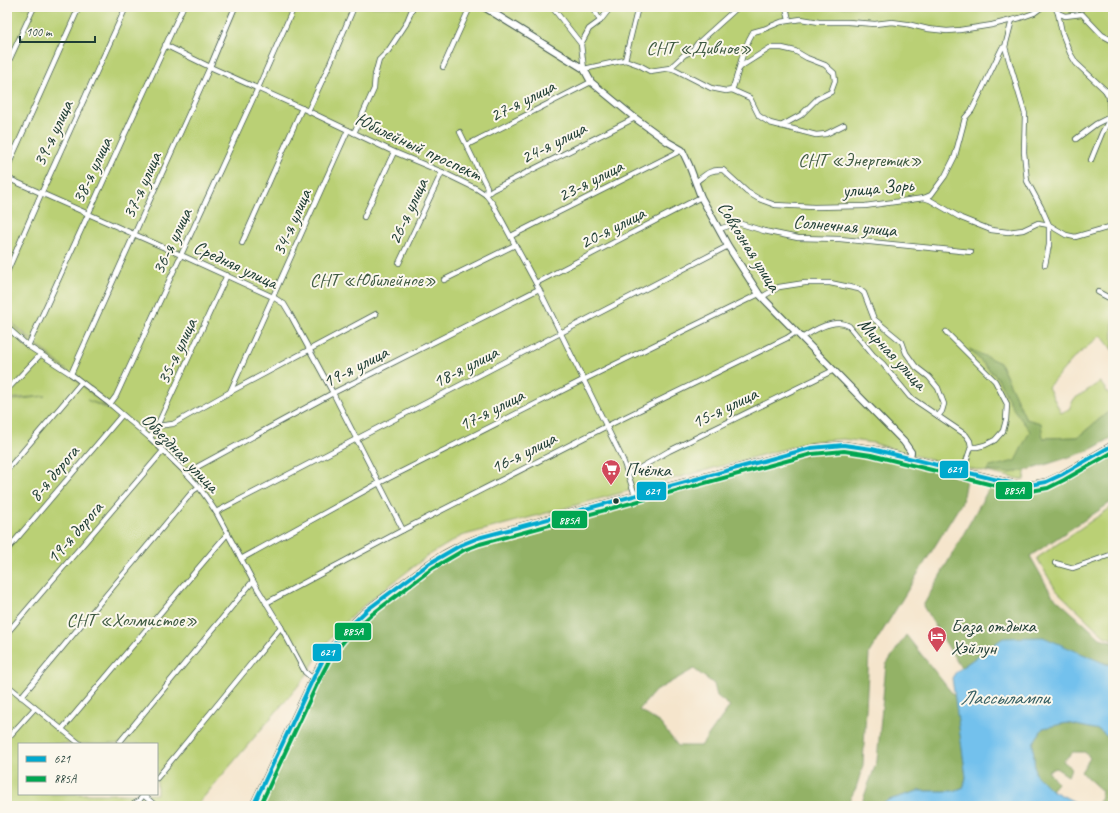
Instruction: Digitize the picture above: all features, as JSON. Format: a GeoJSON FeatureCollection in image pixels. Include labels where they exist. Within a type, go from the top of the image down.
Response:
{"type":"FeatureCollection","features":[{"type":"Feature","properties":{"kind":"main road"},"geometry":{"type":"LineString","coordinates":[[253,806],[326,654],[345,631],[367,610],[444,554],[461,545],[478,538],[811,448],[844,445],[872,449],[1018,485],[1030,485],[1046,482],[1061,476],[1113,445]]}},
{"type":"Feature","properties":{"kind":"street"},"geometry":{"type":"LineString","coordinates":[[7,65],[34,7]]}},
{"type":"Feature","properties":{"kind":"street"},"geometry":{"type":"LineString","coordinates":[[7,168],[79,7]]}},
{"type":"Feature","properties":{"kind":"street","name":"39-я улица"},"geometry":{"type":"LineString","coordinates":[[7,272],[126,7]]}},
{"type":"Feature","properties":{"kind":"street","name":"38-я улица"},"geometry":{"type":"LineString","coordinates":[[28,346],[183,7]]}},
{"type":"Feature","properties":{"kind":"street","name":"37-я улица"},"geometry":{"type":"LineString","coordinates":[[71,374],[135,235],[210,67],[235,7]]}},
{"type":"Feature","properties":{"kind":"street","name":"36-я улица"},"geometry":{"type":"LineString","coordinates":[[110,404],[116,396],[294,7]]}},
{"type":"Feature","properties":{"kind":"street"},"geometry":{"type":"LineString","coordinates":[[308,110],[329,66],[354,7]]}},
{"type":"Feature","properties":{"kind":"street"},"geometry":{"type":"LineString","coordinates":[[354,133],[374,88],[375,75],[379,60],[388,51],[406,24],[413,7]]}},
{"type":"Feature","properties":{"kind":"street"},"geometry":{"type":"LineString","coordinates":[[443,67],[470,7]]}},
{"type":"Feature","properties":{"kind":"street"},"geometry":{"type":"LineString","coordinates":[[484,7],[584,69],[624,60],[639,65],[650,71],[670,68],[711,88],[726,91],[732,90],[750,98],[759,116],[770,123],[816,135],[826,134],[844,125]]}},
{"type":"Feature","properties":{"kind":"street"},"geometry":{"type":"LineString","coordinates":[[552,7],[581,44],[584,69],[591,82],[635,118],[668,142],[682,150]]}},
{"type":"Feature","properties":{"kind":"street"},"geometry":{"type":"LineString","coordinates":[[593,7],[600,21]]}},
{"type":"Feature","properties":{"kind":"street"},"geometry":{"type":"LineString","coordinates":[[581,44],[589,29],[600,21],[611,7]]}},
{"type":"Feature","properties":{"kind":"street"},"geometry":{"type":"LineString","coordinates":[[624,60],[638,7]]}},
{"type":"Feature","properties":{"kind":"street"},"geometry":{"type":"LineString","coordinates":[[670,68],[684,55],[692,51],[697,44],[738,7]]}},
{"type":"Feature","properties":{"kind":"street"},"geometry":{"type":"LineString","coordinates":[[786,7],[790,20]]}},
{"type":"Feature","properties":{"kind":"street"},"geometry":{"type":"LineString","coordinates":[[732,90],[747,42],[753,32],[781,22],[801,19],[819,22],[875,24],[892,22],[928,29],[960,30],[1012,20],[1034,13],[1042,7]]}},
{"type":"Feature","properties":{"kind":"street"},"geometry":{"type":"LineString","coordinates":[[1054,7],[1058,13],[1062,33],[1070,53],[1076,63],[1105,90],[1109,97],[1110,117],[1091,160]]}},
{"type":"Feature","properties":{"kind":"street"},"geometry":{"type":"LineString","coordinates":[[1058,13],[1066,16],[1082,14],[1102,35],[1113,41]]}},
{"type":"Feature","properties":{"kind":"street"},"geometry":{"type":"LineString","coordinates":[[1012,20],[1005,47],[1024,114],[1024,152],[1027,181],[1041,207],[1048,225],[1048,245],[1044,264]]}},
{"type":"Feature","properties":{"kind":"street","name":"Юбилейный проспект"},"geometry":{"type":"LineString","coordinates":[[165,45],[210,67],[308,110],[394,152],[442,172],[486,195],[493,204],[536,282],[623,460],[635,495]]}},
{"type":"Feature","properties":{"kind":"street"},"geometry":{"type":"LineString","coordinates":[[924,198],[931,195],[945,176],[955,156],[965,118],[972,110],[1002,48],[1005,47]]}},
{"type":"Feature","properties":{"kind":"street"},"geometry":{"type":"LineString","coordinates":[[739,69],[770,48],[782,48],[795,51],[807,58],[825,65],[834,73],[835,81],[831,92],[817,99],[801,116],[781,126]]}},
{"type":"Feature","properties":{"kind":"street","name":"27-я улица"},"geometry":{"type":"LineString","coordinates":[[467,145],[591,82]]}},
{"type":"Feature","properties":{"kind":"street"},"geometry":{"type":"LineString","coordinates":[[1105,90],[1113,93]]}},
{"type":"Feature","properties":{"kind":"street"},"geometry":{"type":"LineString","coordinates":[[242,243],[302,108]]}},
{"type":"Feature","properties":{"kind":"street"},"geometry":{"type":"LineString","coordinates":[[1076,139],[1096,124],[1110,117]]}},
{"type":"Feature","properties":{"kind":"street","name":"24-я улица"},"geometry":{"type":"LineString","coordinates":[[486,195],[492,190],[635,118]]}},
{"type":"Feature","properties":{"kind":"street","name":"34-я улица"},"geometry":{"type":"LineString","coordinates":[[230,392],[348,130]]}},
{"type":"Feature","properties":{"kind":"street"},"geometry":{"type":"LineString","coordinates":[[460,132],[487,187],[486,195]]}},
{"type":"Feature","properties":{"kind":"street","name":"Совхозная улица"},"geometry":{"type":"LineString","coordinates":[[682,150],[701,197],[728,246],[760,296],[904,442],[911,452],[910,458]]}},
{"type":"Feature","properties":{"kind":"street","name":"23-я улица"},"geometry":{"type":"LineString","coordinates":[[511,236],[682,150]]}},
{"type":"Feature","properties":{"kind":"street"},"geometry":{"type":"LineString","coordinates":[[364,217],[394,152]]}},
{"type":"Feature","properties":{"kind":"street","name":"улица Зорь"},"geometry":{"type":"LineString","coordinates":[[696,182],[706,173],[714,169],[723,170],[747,192],[759,199],[775,205],[814,207],[865,206],[924,198],[961,218],[991,230],[1008,232],[1023,230],[1038,223],[1048,225]]}},
{"type":"Feature","properties":{"kind":"street","name":"26-я улица"},"geometry":{"type":"LineString","coordinates":[[399,263],[442,172]]}},
{"type":"Feature","properties":{"kind":"street","name":"Средняя улица"},"geometry":{"type":"LineString","coordinates":[[7,178],[227,275],[273,297],[284,304],[310,349],[403,530]]}},
{"type":"Feature","properties":{"kind":"street","name":"20-я улица"},"geometry":{"type":"LineString","coordinates":[[536,282],[701,197]]}},
{"type":"Feature","properties":{"kind":"street","name":"Солнечная улица"},"geometry":{"type":"LineString","coordinates":[[720,229],[738,223],[764,231],[798,238],[840,239],[971,252]]}},
{"type":"Feature","properties":{"kind":"street"},"geometry":{"type":"LineString","coordinates":[[1048,225],[1066,235],[1076,237],[1113,226]]}},
{"type":"Feature","properties":{"kind":"street"},"geometry":{"type":"LineString","coordinates":[[444,280],[516,245]]}},
{"type":"Feature","properties":{"kind":"street","name":"18-я улица"},"geometry":{"type":"LineString","coordinates":[[216,512],[728,246]]}},
{"type":"Feature","properties":{"kind":"street","name":"35-я улица"},"geometry":{"type":"LineString","coordinates":[[150,438],[157,426],[227,275]]}},
{"type":"Feature","properties":{"kind":"street","name":"17-я улица"},"geometry":{"type":"LineString","coordinates":[[241,559],[379,483],[583,380],[779,287],[805,283],[830,283],[859,288],[864,293],[874,318],[902,342],[906,353],[916,368],[928,377],[938,388],[944,404],[938,416]]}},
{"type":"Feature","properties":{"kind":"street","name":"19-я улица"},"geometry":{"type":"LineString","coordinates":[[186,473],[333,393],[539,289]]}},
{"type":"Feature","properties":{"kind":"street"},"geometry":{"type":"LineString","coordinates":[[1098,292],[1113,300]]}},
{"type":"Feature","properties":{"kind":"street"},"geometry":{"type":"LineString","coordinates":[[157,426],[173,424],[376,314]]}},
{"type":"Feature","properties":{"kind":"street","name":"Мирная улица"},"geometry":{"type":"LineString","coordinates":[[802,338],[824,326],[844,323],[849,326],[873,355],[883,364],[910,397],[938,416]]}},
{"type":"Feature","properties":{"kind":"street","name":"Объездная улица"},"geometry":{"type":"LineString","coordinates":[[7,327],[28,346],[71,374],[110,404],[150,438],[199,487],[216,512],[253,581],[281,627],[305,672],[313,679]]}},
{"type":"Feature","properties":{"kind":"street","name":"16-я улица"},"geometry":{"type":"LineString","coordinates":[[266,603],[403,530],[607,426],[787,338],[796,332]]}},
{"type":"Feature","properties":{"kind":"street"},"geometry":{"type":"LineString","coordinates":[[946,332],[995,382],[1007,404],[1006,420],[1003,431],[995,440],[985,445],[977,447],[971,446]]}},
{"type":"Feature","properties":{"kind":"street"},"geometry":{"type":"LineString","coordinates":[[7,390],[41,354]]}},
{"type":"Feature","properties":{"kind":"street","name":"15-я улица"},"geometry":{"type":"LineString","coordinates":[[628,473],[638,469],[669,451],[834,370]]}},
{"type":"Feature","properties":{"kind":"street"},"geometry":{"type":"LineString","coordinates":[[7,470],[81,383]]}},
{"type":"Feature","properties":{"kind":"street","name":"8-я дорога"},"geometry":{"type":"LineString","coordinates":[[7,550],[122,415]]}},
{"type":"Feature","properties":{"kind":"street"},"geometry":{"type":"LineString","coordinates":[[938,416],[966,436],[970,441],[971,446],[963,471]]}},
{"type":"Feature","properties":{"kind":"street","name":"19-я дорога"},"geometry":{"type":"LineString","coordinates":[[7,633],[163,451]]}},
{"type":"Feature","properties":{"kind":"street"},"geometry":{"type":"LineString","coordinates":[[21,697],[188,497],[199,487]]}},
{"type":"Feature","properties":{"kind":"street"},"geometry":{"type":"LineString","coordinates":[[62,729],[228,533]]}},
{"type":"Feature","properties":{"kind":"street"},"geometry":{"type":"LineString","coordinates":[[1055,563],[1073,568],[1113,554]]}},
{"type":"Feature","properties":{"kind":"street"},"geometry":{"type":"LineString","coordinates":[[119,743],[253,581]]}},
{"type":"Feature","properties":{"kind":"street"},"geometry":{"type":"LineString","coordinates":[[158,777],[281,627]]}},
{"type":"Feature","properties":{"kind":"street"},"geometry":{"type":"LineString","coordinates":[[7,685],[79,743]]}},
{"type":"Feature","properties":{"kind":"street"},"geometry":{"type":"LineString","coordinates":[[7,739],[36,708]]}},
{"type":"Feature","properties":{"kind":"street"},"geometry":{"type":"LineString","coordinates":[[130,806],[139,801],[142,795]]}},
{"type":"Feature","properties":{"kind":"street"},"geometry":{"type":"LineString","coordinates":[[144,795],[156,806]]}},
{"type":"Feature","properties":{"kind":"green space"},"geometry":{"type":"Polygon","coordinates":[[[7,7],[1113,7],[1113,351],[1101,335],[1073,359],[1048,387],[1061,413],[1069,409],[1074,399],[1100,382],[1113,399],[1113,408],[1078,437],[1043,438],[1026,419],[1000,363],[970,350],[998,379],[1012,405],[1031,430],[1024,480],[927,459],[873,443],[843,439],[814,441],[461,536],[426,557],[363,606],[340,627],[322,649],[304,679],[196,806],[7,806],[7,401],[45,396],[7,399],[7,320],[107,407],[87,400],[113,411],[7,318],[7,7]]]}},
{"type":"Feature","properties":{"kind":"green space"},"geometry":{"type":"Polygon","coordinates":[[[969,349],[1000,363],[1026,419],[1041,423],[1043,438],[1078,437],[1113,408],[1113,437],[1088,451],[1032,469],[1010,473],[986,471],[990,467],[1015,461],[1030,431],[1014,410],[997,377],[969,349]]]}},
{"type":"Feature","properties":{"kind":"green space"},"geometry":{"type":"Polygon","coordinates":[[[843,451],[871,454],[966,479],[962,502],[869,653],[863,765],[856,788],[846,806],[257,806],[330,656],[348,634],[370,614],[447,558],[463,549],[480,543],[814,452],[843,451]],[[694,669],[655,691],[639,710],[660,723],[678,746],[701,746],[730,706],[717,696],[714,684],[694,669]]]}},
{"type":"Feature","properties":{"kind":"green space"},"geometry":{"type":"Polygon","coordinates":[[[1113,453],[1113,501],[1030,556],[1052,595],[1100,638],[1113,642],[1113,665],[1003,638],[961,668],[923,606],[991,485],[1021,490],[1041,488],[1073,476],[1113,453]]]}},
{"type":"Feature","properties":{"kind":"green space"},"geometry":{"type":"Polygon","coordinates":[[[1113,506],[1113,639],[1104,636],[1056,590],[1037,558],[1113,506]]]}},
{"type":"Feature","properties":{"kind":"green space"},"geometry":{"type":"Polygon","coordinates":[[[906,635],[955,697],[966,777],[964,787],[954,791],[918,791],[889,800],[882,804],[861,805],[877,761],[886,665],[906,635]]]}},
{"type":"Feature","properties":{"kind":"green space"},"geometry":{"type":"Polygon","coordinates":[[[1067,723],[1099,730],[1113,741],[1113,802],[1106,806],[1099,803],[1102,791],[1081,772],[1090,758],[1085,752],[1073,752],[1063,761],[1071,768],[1068,776],[1056,768],[1048,771],[1057,783],[1051,790],[1035,774],[1033,743],[1043,728],[1067,723]]]}},
{"type":"Feature","properties":{"kind":"water","name":"Лассылампи"},"geometry":{"type":"Polygon","coordinates":[[[1043,637],[1106,664],[1113,665],[1113,741],[1099,730],[1067,723],[1043,728],[1033,743],[1035,774],[1051,790],[1083,806],[881,806],[889,800],[918,791],[954,791],[964,787],[966,777],[952,678],[961,668],[1003,638],[1043,637]]]}},
{"type":"Feature","properties":{"kind":"transit line","name":"621"},"geometry":{"type":"LineString","coordinates":[[253,806],[326,654],[345,631],[367,610],[430,563],[461,545],[478,538],[811,448],[844,445],[872,449],[1018,485],[1030,485],[1046,482],[1061,475],[1113,445]]}},
{"type":"Feature","properties":{"kind":"transit line","name":"885А"},"geometry":{"type":"LineString","coordinates":[[260,806],[331,657],[349,635],[371,615],[433,568],[464,550],[480,544],[812,454],[844,451],[871,455],[1017,491],[1031,491],[1048,488],[1113,452]]}},
{"type":"Feature","properties":{"kind":"place","name":"Пчёлка"},"geometry":{"type":"Point","coordinates":[611,486]}},
{"type":"Feature","properties":{"kind":"place","name":"База отдыха Хэйлун"},"geometry":{"type":"Point","coordinates":[937,653]}},
{"type":"Feature","properties":{"kind":"park label","name":"СНТ «Дивное»"},"geometry":{"type":"Point","coordinates":[699,47]}},
{"type":"Feature","properties":{"kind":"park label","name":"СНТ «Энергетик»"},"geometry":{"type":"Point","coordinates":[860,159]}},
{"type":"Feature","properties":{"kind":"park label","name":"СНТ «Юбилейное»"},"geometry":{"type":"Point","coordinates":[373,279]}},
{"type":"Feature","properties":{"kind":"park label","name":"СНТ «Холмистое»"},"geometry":{"type":"Point","coordinates":[132,619]}}]}
